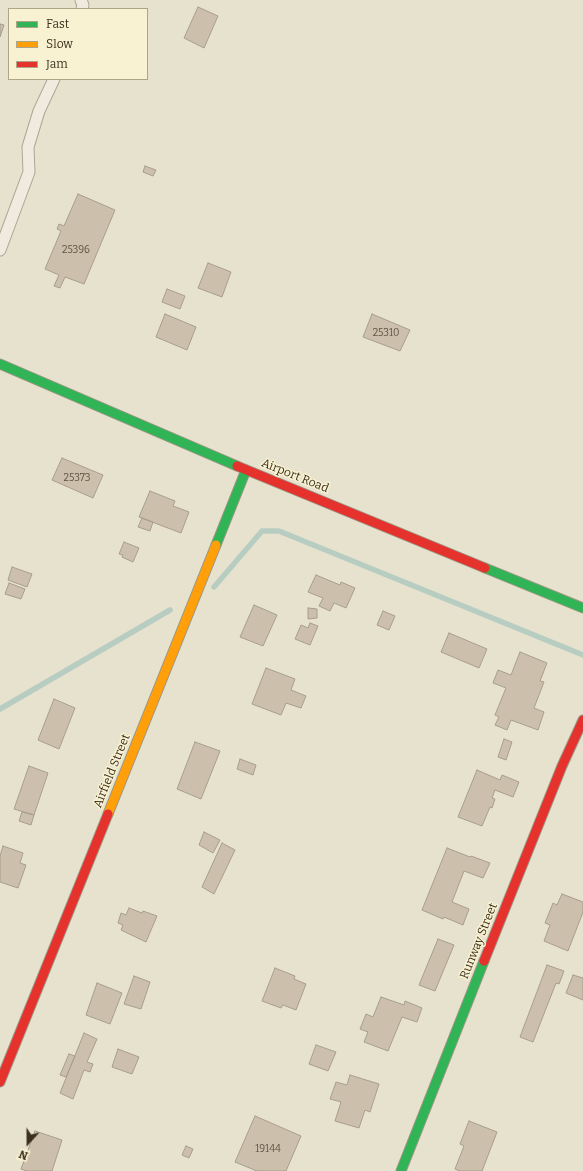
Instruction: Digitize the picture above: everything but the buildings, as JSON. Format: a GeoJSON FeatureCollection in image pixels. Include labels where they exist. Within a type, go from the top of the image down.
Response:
{"type":"FeatureCollection","features":[{"type":"Feature","properties":{"kind":"street","name":"Airport Road"},"geometry":{"type":"LineString","coordinates":[[0,364],[246,470],[583,608]]}},
{"type":"Feature","properties":{"kind":"street","name":"Airfield Street"},"geometry":{"type":"LineString","coordinates":[[0,1082],[246,470]]}},
{"type":"Feature","properties":{"kind":"street","name":"Runway Street"},"geometry":{"type":"LineString","coordinates":[[401,1171],[562,766],[583,720]]}},
{"type":"Feature","properties":{"kind":"lane"},"geometry":{"type":"LineString","coordinates":[[0,250],[29,172],[28,147],[39,111],[54,80]]}},
{"type":"Feature","properties":{"kind":"waterway"},"geometry":{"type":"LineString","coordinates":[[214,587],[262,531],[279,531],[583,655]]}},
{"type":"Feature","properties":{"kind":"waterway"},"geometry":{"type":"LineString","coordinates":[[0,709],[170,610]]}},
{"type":"Feature","properties":{"kind":"traffic: fast"},"geometry":{"type":"LineString","coordinates":[[0,364],[237,466]]}},
{"type":"Feature","properties":{"kind":"traffic: fast"},"geometry":{"type":"LineString","coordinates":[[216,545],[246,470]]}},
{"type":"Feature","properties":{"kind":"traffic: fast"},"geometry":{"type":"LineString","coordinates":[[485,568],[583,608]]}},
{"type":"Feature","properties":{"kind":"traffic: fast"},"geometry":{"type":"LineString","coordinates":[[401,1171],[484,961]]}},
{"type":"Feature","properties":{"kind":"traffic: slow"},"geometry":{"type":"LineString","coordinates":[[108,814],[216,545]]}},
{"type":"Feature","properties":{"kind":"traffic: jam"},"geometry":{"type":"LineString","coordinates":[[237,466],[485,568]]}},
{"type":"Feature","properties":{"kind":"traffic: jam"},"geometry":{"type":"LineString","coordinates":[[484,961],[562,766],[583,720]]}},
{"type":"Feature","properties":{"kind":"traffic: jam"},"geometry":{"type":"LineString","coordinates":[[0,1082],[108,814]]}}]}
